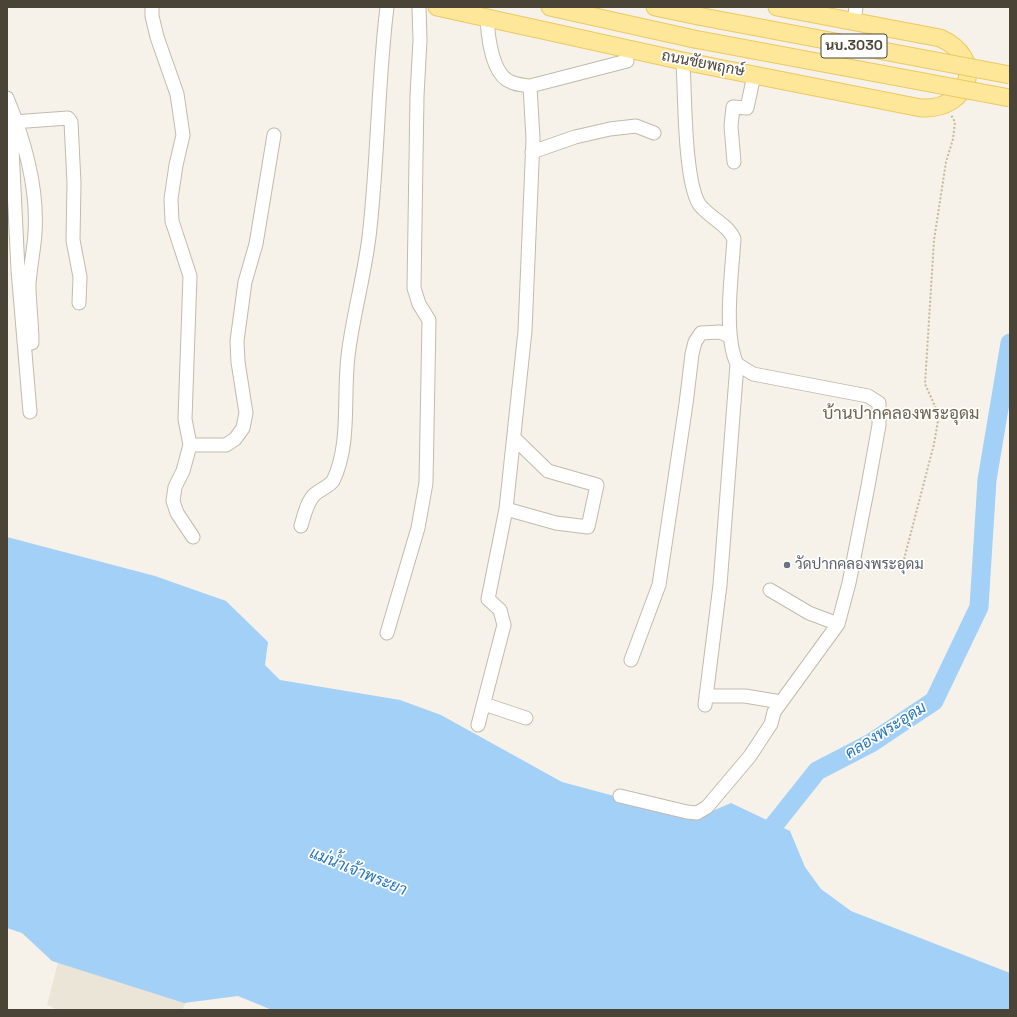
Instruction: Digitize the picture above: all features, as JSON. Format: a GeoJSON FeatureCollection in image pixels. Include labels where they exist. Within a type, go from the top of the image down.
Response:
{"type":"FeatureCollection","features":[{"type":"Feature","properties":{"kind":"main road","name":"ถนนชัยพฤกษ์"},"geometry":{"type":"LineString","coordinates":[[437,7],[683,61],[921,108],[945,105],[959,96],[966,85],[968,78],[967,67],[956,47],[940,38],[855,15],[786,8]]}},
{"type":"Feature","properties":{"kind":"main road","name":"ถนนชัยพฤกษ์"},"geometry":{"type":"LineString","coordinates":[[550,7],[694,39],[1010,98]]}},
{"type":"Feature","properties":{"kind":"main road","name":"นบ.3030"},"geometry":{"type":"LineString","coordinates":[[655,7],[1010,75]]}},
{"type":"Feature","properties":{"kind":"street"},"geometry":{"type":"LineString","coordinates":[[152,7],[152,16],[157,37],[177,94],[183,135],[176,165],[171,199],[172,221],[190,276],[185,420],[190,445],[183,471],[175,487],[173,501],[177,513],[193,537]]}},
{"type":"Feature","properties":{"kind":"street"},"geometry":{"type":"LineString","coordinates":[[301,526],[310,501],[315,494],[329,486],[333,481],[344,445],[348,355],[365,268],[370,227],[378,101],[387,7]]}},
{"type":"Feature","properties":{"kind":"street"},"geometry":{"type":"LineString","coordinates":[[387,633],[418,528],[426,483],[429,320],[419,304],[414,288],[417,96],[420,40],[419,7]]}},
{"type":"Feature","properties":{"kind":"street"},"geometry":{"type":"LineString","coordinates":[[487,19],[488,37],[494,59],[502,74],[510,82],[530,86],[627,61]]}},
{"type":"Feature","properties":{"kind":"street"},"geometry":{"type":"LineString","coordinates":[[683,61],[692,183],[700,206],[734,239],[729,336],[732,352],[737,364],[720,585],[706,700],[745,696],[781,702]]}},
{"type":"Feature","properties":{"kind":"street"},"geometry":{"type":"LineString","coordinates":[[734,162],[731,126],[733,107],[747,108],[754,75]]}},
{"type":"Feature","properties":{"kind":"street"},"geometry":{"type":"LineString","coordinates":[[478,725],[504,625],[500,610],[488,599],[506,509],[525,331],[532,152],[530,86]]}},
{"type":"Feature","properties":{"kind":"street"},"geometry":{"type":"LineString","coordinates":[[7,98],[12,122],[18,270],[30,412]]}},
{"type":"Feature","properties":{"kind":"street"},"geometry":{"type":"LineString","coordinates":[[12,122],[68,118],[71,122],[74,183],[73,240],[80,277],[78,303]]}},
{"type":"Feature","properties":{"kind":"street"},"geometry":{"type":"LineString","coordinates":[[12,122],[27,157],[35,212],[35,233],[30,264],[29,287],[32,343]]}},
{"type":"Feature","properties":{"kind":"street"},"geometry":{"type":"LineString","coordinates":[[532,152],[575,137],[610,129],[636,126],[654,133]]}},
{"type":"Feature","properties":{"kind":"street"},"geometry":{"type":"LineString","coordinates":[[190,445],[226,445],[235,439],[243,428],[246,413],[238,362],[237,342],[245,282],[257,236],[274,134]]}},
{"type":"Feature","properties":{"kind":"street"},"geometry":{"type":"LineString","coordinates":[[631,660],[659,585],[693,348],[701,333],[720,332],[729,336]]}},
{"type":"Feature","properties":{"kind":"street"},"geometry":{"type":"LineString","coordinates":[[620,796],[687,812],[699,812],[707,807],[750,756],[771,724],[774,712],[838,624],[849,583],[868,486],[879,425],[879,403],[868,396],[753,374],[737,364]]}},
{"type":"Feature","properties":{"kind":"street"},"geometry":{"type":"LineString","coordinates":[[506,509],[556,524],[588,527],[597,485],[548,471],[514,438]]}},
{"type":"Feature","properties":{"kind":"street"},"geometry":{"type":"LineString","coordinates":[[770,590],[809,613],[838,624]]}},
{"type":"Feature","properties":{"kind":"street"},"geometry":{"type":"LineString","coordinates":[[484,704],[526,718]]}},
{"type":"Feature","properties":{"kind":"path"},"geometry":{"type":"LineString","coordinates":[[902,567],[934,444],[939,415],[925,384],[934,240],[946,162],[953,139],[955,122],[945,105]]}},
{"type":"Feature","properties":{"kind":"shaded area"},"geometry":{"type":"Polygon","coordinates":[[[66,932],[194,988],[182,1010],[58,1010],[47,1005],[66,932]]]}},
{"type":"Feature","properties":{"kind":"water","name":"แม่น้ำเจ้าพระยา"},"geometry":{"type":"Polygon","coordinates":[[[7,537],[155,576],[226,601],[268,642],[265,665],[280,680],[400,700],[441,715],[562,782],[696,818],[731,803],[790,831],[805,867],[821,889],[851,911],[1010,973],[1010,1010],[272,1010],[238,996],[184,1003],[52,961],[22,933],[7,928],[7,537]]]}},
{"type":"Feature","properties":{"kind":"waterway","name":"คลองพระอุดม"},"geometry":{"type":"LineString","coordinates":[[759,844],[817,771],[871,743],[934,701],[979,607],[987,480],[1010,343]]}},
{"type":"Feature","properties":{"kind":"place","name":"วัดปากคลองพระอุดม"},"geometry":{"type":"Point","coordinates":[787,565]}},
{"type":"Feature","properties":{"kind":"district","name":"บ้านปากคลองพระอุดม"},"geometry":{"type":"Point","coordinates":[901,414]}}]}
